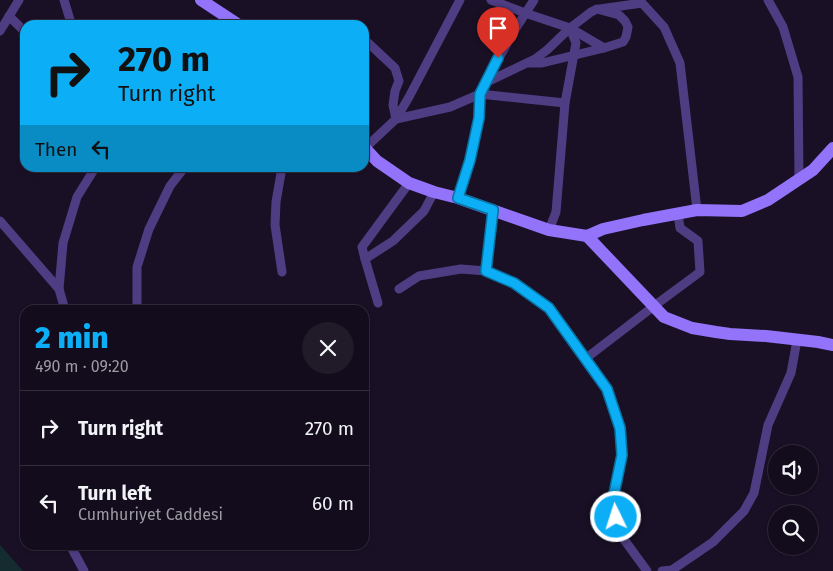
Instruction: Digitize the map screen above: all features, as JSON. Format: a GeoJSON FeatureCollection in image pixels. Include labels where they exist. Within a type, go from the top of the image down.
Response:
{"type":"FeatureCollection","features":[{"type":"Feature","properties":{"kind":"street"},"geometry":{"type":"LineString","coordinates":[[0,31],[19,0]]}},
{"type":"Feature","properties":{"kind":"street"},"geometry":{"type":"LineString","coordinates":[[64,0],[70,20]]}},
{"type":"Feature","properties":{"kind":"street"},"geometry":{"type":"LineString","coordinates":[[369,143],[396,119],[410,97],[460,0]]}},
{"type":"Feature","properties":{"kind":"street"},"geometry":{"type":"LineString","coordinates":[[493,0],[570,28],[604,48]]}},
{"type":"Feature","properties":{"kind":"street"},"geometry":{"type":"LineString","coordinates":[[458,198],[470,160],[479,118],[480,94],[514,31],[534,0]]}},
{"type":"Feature","properties":{"kind":"street"},"geometry":{"type":"LineString","coordinates":[[768,0],[783,27],[798,78],[799,178]]}},
{"type":"Feature","properties":{"kind":"street"},"geometry":{"type":"LineString","coordinates":[[204,1],[232,20]]}},
{"type":"Feature","properties":{"kind":"street"},"geometry":{"type":"LineString","coordinates":[[485,83],[535,60],[570,28],[591,12],[597,9],[642,3],[664,26],[680,64],[698,210]]}},
{"type":"Feature","properties":{"kind":"street"},"geometry":{"type":"LineString","coordinates":[[528,63],[542,63],[623,42],[628,27],[625,21],[619,15],[597,9]]}},
{"type":"Feature","properties":{"kind":"street"},"geometry":{"type":"LineString","coordinates":[[9,16],[20,27]]}},
{"type":"Feature","properties":{"kind":"street"},"geometry":{"type":"LineString","coordinates":[[549,230],[556,212],[565,103],[575,55],[576,43],[570,28]]}},
{"type":"Feature","properties":{"kind":"street"},"geometry":{"type":"LineString","coordinates":[[369,44],[395,68],[399,81],[393,105],[396,119]]}},
{"type":"Feature","properties":{"kind":"street"},"geometry":{"type":"LineString","coordinates":[[396,119],[450,107],[480,94],[565,103]]}},
{"type":"Feature","properties":{"kind":"street"},"geometry":{"type":"LineString","coordinates":[[369,152],[409,183],[549,230],[587,236],[603,229],[698,210],[742,211],[768,200],[813,170],[833,148]]}},
{"type":"Feature","properties":{"kind":"street"},"geometry":{"type":"LineString","coordinates":[[64,305],[59,289],[63,243],[77,197],[93,172]]}},
{"type":"Feature","properties":{"kind":"street"},"geometry":{"type":"LineString","coordinates":[[137,305],[136,267],[148,229],[170,186],[181,172]]}},
{"type":"Feature","properties":{"kind":"street"},"geometry":{"type":"LineString","coordinates":[[281,172],[275,225],[282,272]]}},
{"type":"Feature","properties":{"kind":"street"},"geometry":{"type":"LineString","coordinates":[[378,303],[362,247],[409,183]]}},
{"type":"Feature","properties":{"kind":"street"},"geometry":{"type":"LineString","coordinates":[[365,259],[392,241],[424,211],[434,192]]}},
{"type":"Feature","properties":{"kind":"street"},"geometry":{"type":"LineString","coordinates":[[486,271],[493,210]]}},
{"type":"Feature","properties":{"kind":"street"},"geometry":{"type":"LineString","coordinates":[[585,359],[700,272],[698,241],[680,228],[678,214]]}},
{"type":"Feature","properties":{"kind":"street"},"geometry":{"type":"LineString","coordinates":[[0,221],[59,289]]}},
{"type":"Feature","properties":{"kind":"street"},"geometry":{"type":"LineString","coordinates":[[587,236],[664,317],[692,328],[833,345]]}},
{"type":"Feature","properties":{"kind":"street"},"geometry":{"type":"LineString","coordinates":[[399,290],[419,276],[461,269],[486,271],[514,283],[549,308],[607,389],[620,428],[622,455],[613,499],[620,534],[646,571]]}},
{"type":"Feature","properties":{"kind":"street"},"geometry":{"type":"LineString","coordinates":[[662,571],[672,570],[713,542],[744,512],[754,493],[768,425],[791,373],[797,340]]}},
{"type":"Feature","properties":{"kind":"street"},"geometry":{"type":"LineString","coordinates":[[73,550],[84,571]]}},
{"type":"Feature","properties":{"kind":"green space"},"geometry":{"type":"Polygon","coordinates":[[[0,545],[2,547],[23,571],[0,571],[0,545]]]}},
{"type":"Feature","properties":{"kind":"route"},"geometry":{"type":"LineString","coordinates":[[498,58],[480,94],[479,118],[470,160],[458,198],[493,210],[486,271],[514,283],[549,308],[607,389],[620,428],[622,455],[613,499],[616,517]]}}]}
